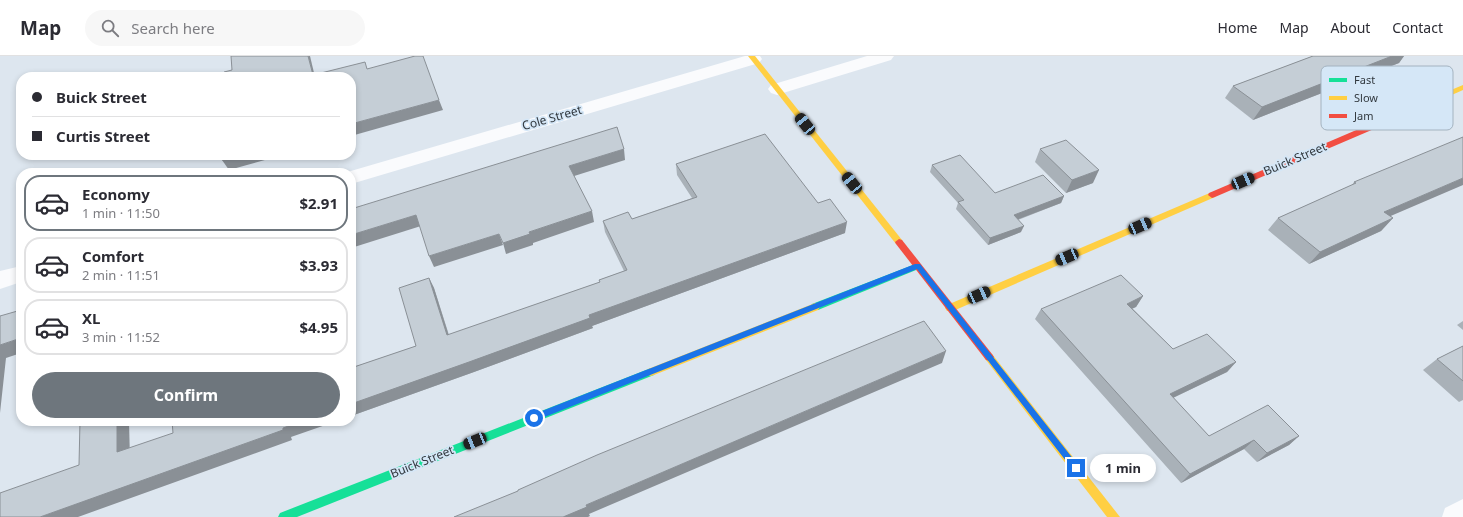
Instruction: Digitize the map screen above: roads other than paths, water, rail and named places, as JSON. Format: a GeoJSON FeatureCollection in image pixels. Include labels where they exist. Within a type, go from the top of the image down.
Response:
{"type":"FeatureCollection","features":[{"type":"Feature","properties":{"kind":"street"},"geometry":{"type":"LineString","coordinates":[[777,89],[885,56]]}},
{"type":"Feature","properties":{"kind":"street"},"geometry":{"type":"LineString","coordinates":[[752,58],[918,266],[1114,517]]}},
{"type":"Feature","properties":{"kind":"street","name":"Cole Street"},"geometry":{"type":"LineString","coordinates":[[356,176],[752,58]]}},
{"type":"Feature","properties":{"kind":"street","name":"Buick Street"},"geometry":{"type":"LineString","coordinates":[[1453,91],[1463,87]]}},
{"type":"Feature","properties":{"kind":"street","name":"Buick Street"},"geometry":{"type":"LineString","coordinates":[[950,308],[1363,130]]}},
{"type":"Feature","properties":{"kind":"street","name":"Buick Street"},"geometry":{"type":"LineString","coordinates":[[284,517],[918,266]]}},
{"type":"Feature","properties":{"kind":"street"},"geometry":{"type":"LineString","coordinates":[[0,280],[16,275]]}},
{"type":"Feature","properties":{"kind":"street"},"geometry":{"type":"LineString","coordinates":[[1455,517],[1463,512]]}}]}
